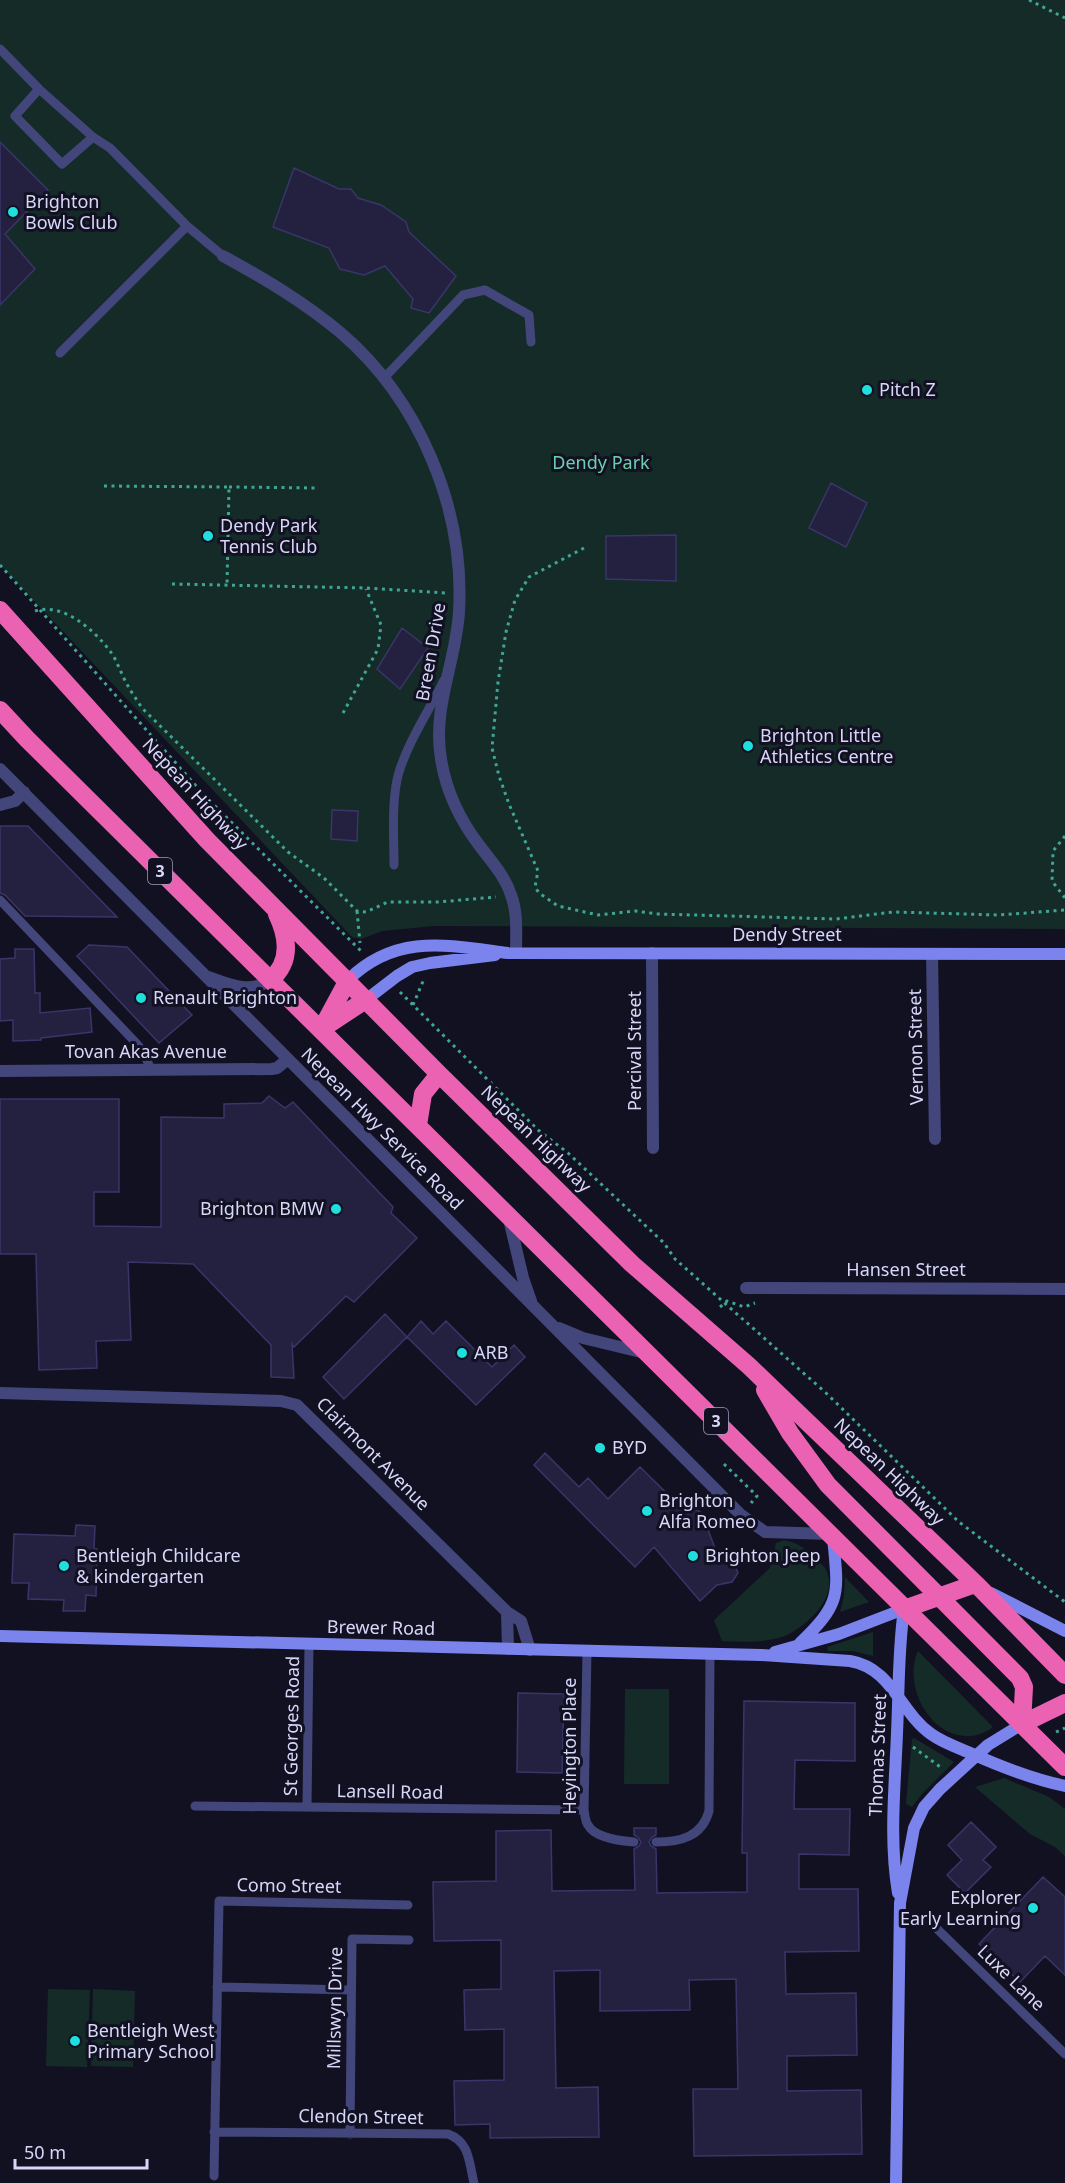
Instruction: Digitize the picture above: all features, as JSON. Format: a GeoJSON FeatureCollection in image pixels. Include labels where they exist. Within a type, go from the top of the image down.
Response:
{"type":"FeatureCollection","features":[{"type":"Feature","properties":{"kind":"highway","name":"Nepean Highway"},"geometry":{"type":"LineString","coordinates":[[0,610],[207,840],[439,1074],[632,1264],[755,1372],[977,1586],[1065,1675]]}},
{"type":"Feature","properties":{"kind":"highway","name":"3"},"geometry":{"type":"LineString","coordinates":[[0,710],[1065,1767]]}},
{"type":"Feature","properties":{"kind":"highway"},"geometry":{"type":"LineString","coordinates":[[270,980],[282,967],[286,948],[283,927],[272,904]]}},
{"type":"Feature","properties":{"kind":"highway"},"geometry":{"type":"LineString","coordinates":[[321,1030],[348,980]]}},
{"type":"Feature","properties":{"kind":"highway"},"geometry":{"type":"LineString","coordinates":[[321,1030],[367,999]]}},
{"type":"Feature","properties":{"kind":"highway"},"geometry":{"type":"LineString","coordinates":[[418,1125],[423,1094],[439,1074]]}},
{"type":"Feature","properties":{"kind":"highway"},"geometry":{"type":"LineString","coordinates":[[755,1372],[814,1468],[1021,1679],[1024,1689],[1022,1724],[1065,1703]]}},
{"type":"Feature","properties":{"kind":"highway"},"geometry":{"type":"LineString","coordinates":[[832,1536],[855,1512]]}},
{"type":"Feature","properties":{"kind":"highway"},"geometry":{"type":"LineString","coordinates":[[904,1609],[977,1586]]}},
{"type":"Feature","properties":{"kind":"street","name":"Breen Drive"},"geometry":{"type":"LineString","coordinates":[[223,256],[277,286],[342,334],[398,396],[434,464],[454,530],[459,594],[456,630],[439,712],[440,758],[445,780],[461,818],[507,883],[512,896],[516,916],[512,953]]}},
{"type":"Feature","properties":{"kind":"street","name":"Nepean Hwy Service Road"},"geometry":{"type":"LineString","coordinates":[[1,767],[728,1503],[765,1532],[832,1536]]}},
{"type":"Feature","properties":{"kind":"street"},"geometry":{"type":"LineString","coordinates":[[0,805],[15,801],[24,792]]}},
{"type":"Feature","properties":{"kind":"street","name":"Dendy Street"},"geometry":{"type":"LineString","coordinates":[[348,980],[374,958],[412,947],[451,946],[512,953],[1065,954]]}},
{"type":"Feature","properties":{"kind":"street","name":"Dendy Street"},"geometry":{"type":"LineString","coordinates":[[367,999],[412,967],[512,953]]}},
{"type":"Feature","properties":{"kind":"street","name":"Percival Street"},"geometry":{"type":"LineString","coordinates":[[652,953],[653,1148]]}},
{"type":"Feature","properties":{"kind":"street","name":"Vernon Street"},"geometry":{"type":"LineString","coordinates":[[932,954],[935,1140]]}},
{"type":"Feature","properties":{"kind":"street","name":"Nepean Hwy Service Road"},"geometry":{"type":"LineString","coordinates":[[203,974],[241,987],[260,986],[270,980]]}},
{"type":"Feature","properties":{"kind":"street","name":"Tovan Akas Avenue"},"geometry":{"type":"LineString","coordinates":[[0,1071],[272,1069],[277,1068],[288,1059]]}},
{"type":"Feature","properties":{"kind":"street","name":"Nepean Hwy Service Road"},"geometry":{"type":"LineString","coordinates":[[507,1214],[523,1278],[536,1310]]}},
{"type":"Feature","properties":{"kind":"street","name":"Hansen Street"},"geometry":{"type":"LineString","coordinates":[[746,1288],[1065,1289]]}},
{"type":"Feature","properties":{"kind":"street","name":"Nepean Hwy Service Road"},"geometry":{"type":"LineString","coordinates":[[550,1323],[583,1338],[650,1354]]}},
{"type":"Feature","properties":{"kind":"street","name":"Clairmont Avenue"},"geometry":{"type":"LineString","coordinates":[[0,1393],[281,1401],[297,1405],[507,1612],[521,1621],[530,1650]]}},
{"type":"Feature","properties":{"kind":"street"},"geometry":{"type":"LineString","coordinates":[[797,1646],[822,1622],[834,1600],[837,1581],[832,1536]]}},
{"type":"Feature","properties":{"kind":"street"},"geometry":{"type":"LineString","coordinates":[[977,1586],[1065,1631]]}},
{"type":"Feature","properties":{"kind":"street","name":"Brewer Road"},"geometry":{"type":"LineString","coordinates":[[761,1655],[839,1634],[904,1609]]}},
{"type":"Feature","properties":{"kind":"street","name":"Thomas Street"},"geometry":{"type":"LineString","coordinates":[[896,2183],[900,1904],[892,1842],[900,1640],[904,1609]]}},
{"type":"Feature","properties":{"kind":"street"},"geometry":{"type":"LineString","coordinates":[[507,1612],[508,1649]]}},
{"type":"Feature","properties":{"kind":"street","name":"Brewer Road"},"geometry":{"type":"LineString","coordinates":[[0,1636],[761,1655],[859,1663],[881,1675],[918,1722],[932,1735],[976,1756],[1065,1786]]}},
{"type":"Feature","properties":{"kind":"street","name":"Thomas Street"},"geometry":{"type":"LineString","coordinates":[[900,1904],[913,1834],[920,1814],[935,1794],[976,1756],[995,1740],[1022,1724]]}},
{"type":"Feature","properties":{"kind":"lane"},"geometry":{"type":"LineString","coordinates":[[0,49],[39,89],[93,137],[110,148],[187,226],[223,256]]}},
{"type":"Feature","properties":{"kind":"lane"},"geometry":{"type":"LineString","coordinates":[[39,89],[15,116],[62,164],[93,137]]}},
{"type":"Feature","properties":{"kind":"lane"},"geometry":{"type":"LineString","coordinates":[[60,353],[187,226]]}},
{"type":"Feature","properties":{"kind":"lane"},"geometry":{"type":"LineString","coordinates":[[384,378],[463,295],[486,290],[529,315],[531,342]]}},
{"type":"Feature","properties":{"kind":"lane"},"geometry":{"type":"LineString","coordinates":[[394,865],[398,775],[409,747],[446,675]]}},
{"type":"Feature","properties":{"kind":"lane"},"geometry":{"type":"LineString","coordinates":[[0,900],[137,1044],[144,1053],[151,1070]]}},
{"type":"Feature","properties":{"kind":"lane","name":"St Georges Road"},"geometry":{"type":"LineString","coordinates":[[307,1808],[309,1644]]}},
{"type":"Feature","properties":{"kind":"lane","name":"Heyington Place"},"geometry":{"type":"LineString","coordinates":[[587,1651],[584,1810],[586,1820],[591,1829],[621,1841],[634,1842]]}},
{"type":"Feature","properties":{"kind":"lane"},"geometry":{"type":"LineString","coordinates":[[656,1842],[682,1840],[701,1828],[707,1817],[710,1654]]}},
{"type":"Feature","properties":{"kind":"lane","name":"Lansell Road"},"geometry":{"type":"LineString","coordinates":[[195,1806],[584,1810]]}},
{"type":"Feature","properties":{"kind":"lane","name":"Como Street"},"geometry":{"type":"LineString","coordinates":[[214,2132],[219,1900],[408,1905]]}},
{"type":"Feature","properties":{"kind":"lane","name":"Luxe Lane"},"geometry":{"type":"LineString","coordinates":[[900,1918],[929,1921],[1065,2054]]}},
{"type":"Feature","properties":{"kind":"lane","name":"Millswyn Drive"},"geometry":{"type":"LineString","coordinates":[[350,2134],[352,1939],[409,1940]]}},
{"type":"Feature","properties":{"kind":"lane"},"geometry":{"type":"LineString","coordinates":[[217,1987],[351,1990]]}},
{"type":"Feature","properties":{"kind":"lane"},"geometry":{"type":"LineString","coordinates":[[214,2132],[214,2176]]}},
{"type":"Feature","properties":{"kind":"lane","name":"Clendon Street"},"geometry":{"type":"LineString","coordinates":[[214,2132],[448,2134],[460,2140],[465,2147],[474,2183]]}},
{"type":"Feature","properties":{"kind":"path"},"geometry":{"type":"LineString","coordinates":[[1029,0],[1065,18]]}},
{"type":"Feature","properties":{"kind":"path"},"geometry":{"type":"LineString","coordinates":[[104,486],[318,488]]}},
{"type":"Feature","properties":{"kind":"path"},"geometry":{"type":"LineString","coordinates":[[227,585],[229,487]]}},
{"type":"Feature","properties":{"kind":"path"},"geometry":{"type":"LineString","coordinates":[[584,548],[529,577],[514,600],[498,682],[492,748],[509,804],[538,871],[535,887],[539,893],[558,906],[598,915],[635,911],[836,919],[893,912],[999,915],[1065,910]]}},
{"type":"Feature","properties":{"kind":"path"},"geometry":{"type":"LineString","coordinates":[[0,565],[205,796],[355,945]]}},
{"type":"Feature","properties":{"kind":"path"},"geometry":{"type":"LineString","coordinates":[[172,584],[366,588],[459,594]]}},
{"type":"Feature","properties":{"kind":"path"},"geometry":{"type":"LineString","coordinates":[[343,713],[378,649],[381,625],[366,588]]}},
{"type":"Feature","properties":{"kind":"path"},"geometry":{"type":"LineString","coordinates":[[35,611],[40,609],[70,615],[81,622],[110,651],[142,708],[288,852],[324,878],[357,911],[366,912],[388,902],[438,902],[512,896]]}},
{"type":"Feature","properties":{"kind":"path"},"geometry":{"type":"LineString","coordinates":[[1065,836],[1053,851],[1052,881],[1065,898]]}},
{"type":"Feature","properties":{"kind":"path"},"geometry":{"type":"LineString","coordinates":[[357,911],[360,943]]}},
{"type":"Feature","properties":{"kind":"path"},"geometry":{"type":"LineString","coordinates":[[413,1005],[538,1130],[568,1153],[664,1243],[675,1259],[826,1393],[959,1522],[1065,1602]]}},
{"type":"Feature","properties":{"kind":"path"},"geometry":{"type":"LineString","coordinates":[[720,1307],[727,1300],[744,1307],[755,1304]]}},
{"type":"Feature","properties":{"kind":"path"},"geometry":{"type":"LineString","coordinates":[[1055,1732],[1065,1728]]}},
{"type":"Feature","properties":{"kind":"path"},"geometry":{"type":"LineString","coordinates":[[913,1747],[944,1770]]}},
{"type":"Feature","properties":{"kind":"green space","name":"Dendy Park"},"geometry":{"type":"Polygon","coordinates":[[[0,0],[1065,0],[1065,929],[434,926],[382,931],[361,939],[352,937],[0,565],[0,0]]]}},
{"type":"Feature","properties":{"kind":"green space"},"geometry":{"type":"Polygon","coordinates":[[[784,1540],[802,1547],[825,1568],[829,1578],[829,1588],[820,1608],[804,1624],[780,1638],[722,1641],[714,1620],[770,1568],[776,1543],[784,1540]]]}},
{"type":"Feature","properties":{"kind":"green space"},"geometry":{"type":"Polygon","coordinates":[[[845,1577],[869,1602],[840,1612],[844,1596],[845,1577]]]}},
{"type":"Feature","properties":{"kind":"green space"},"geometry":{"type":"Polygon","coordinates":[[[873,1632],[873,1656],[853,1651],[828,1651],[827,1647],[873,1632]]]}},
{"type":"Feature","properties":{"kind":"green space"},"geometry":{"type":"Polygon","coordinates":[[[918,1651],[992,1728],[979,1734],[965,1736],[951,1733],[929,1717],[916,1691],[914,1664],[918,1651]]]}},
{"type":"Feature","properties":{"kind":"green space"},"geometry":{"type":"Polygon","coordinates":[[[625,1689],[669,1689],[669,1784],[624,1784],[625,1689]]]}},
{"type":"Feature","properties":{"kind":"green space"},"geometry":{"type":"Polygon","coordinates":[[[914,1738],[954,1762],[912,1807],[906,1804],[912,1739],[914,1738]]]}},
{"type":"Feature","properties":{"kind":"green space"},"geometry":{"type":"Polygon","coordinates":[[[1004,1778],[1049,1797],[1065,1809],[1065,1856],[1055,1847],[1030,1834],[975,1787],[1004,1778]]]}},
{"type":"Feature","properties":{"kind":"green space"},"geometry":{"type":"Polygon","coordinates":[[[48,1989],[90,1990],[87,2067],[46,2066],[48,1989]]]}},
{"type":"Feature","properties":{"kind":"green space"},"geometry":{"type":"Polygon","coordinates":[[[93,1989],[135,1991],[133,2067],[91,2066],[93,1989]]]}},
{"type":"Feature","properties":{"kind":"building","name":"Brighton Bowls Club"},"geometry":{"type":"Polygon","coordinates":[[[0,142],[48,190],[5,234],[35,269],[0,305],[0,142]]]}},
{"type":"Feature","properties":{"kind":"building"},"geometry":{"type":"Polygon","coordinates":[[[294,168],[339,189],[351,189],[358,198],[381,205],[406,222],[409,232],[456,276],[429,313],[411,308],[413,299],[385,266],[364,275],[340,269],[329,248],[273,227],[294,168]]]}},
{"type":"Feature","properties":{"kind":"building"},"geometry":{"type":"Polygon","coordinates":[[[831,483],[867,503],[846,547],[809,528],[831,483]]]}},
{"type":"Feature","properties":{"kind":"building"},"geometry":{"type":"Polygon","coordinates":[[[676,535],[676,581],[606,579],[606,536],[676,535]]]}},
{"type":"Feature","properties":{"kind":"building"},"geometry":{"type":"Polygon","coordinates":[[[402,628],[428,648],[400,689],[377,669],[402,628]]]}},
{"type":"Feature","properties":{"kind":"building"},"geometry":{"type":"Polygon","coordinates":[[[332,810],[358,811],[357,841],[331,839],[332,810]]]}},
{"type":"Feature","properties":{"kind":"building"},"geometry":{"type":"Polygon","coordinates":[[[0,826],[28,826],[117,917],[25,916],[5,895],[0,893],[0,826]]]}},
{"type":"Feature","properties":{"kind":"building"},"geometry":{"type":"Polygon","coordinates":[[[89,945],[127,947],[192,1015],[159,1043],[77,956],[89,945]]]}},
{"type":"Feature","properties":{"kind":"building"},"geometry":{"type":"Polygon","coordinates":[[[15,949],[34,949],[35,993],[40,993],[40,1013],[90,1008],[92,1032],[41,1038],[41,1040],[13,1041],[13,1020],[0,1021],[0,959],[15,958],[15,949]]]}},
{"type":"Feature","properties":{"kind":"building"},"geometry":{"type":"Polygon","coordinates":[[[269,1096],[285,1108],[293,1102],[393,1207],[391,1213],[417,1238],[354,1302],[346,1296],[294,1347],[292,1344],[294,1378],[271,1377],[271,1345],[193,1264],[128,1262],[131,1340],[96,1341],[97,1368],[39,1370],[36,1254],[0,1254],[0,1099],[119,1099],[119,1192],[94,1192],[94,1226],[161,1227],[161,1117],[224,1118],[224,1104],[262,1103],[269,1096]]]}},
{"type":"Feature","properties":{"kind":"building"},"geometry":{"type":"Polygon","coordinates":[[[385,1314],[407,1337],[344,1399],[323,1377],[385,1314]]]}},
{"type":"Feature","properties":{"kind":"building"},"geometry":{"type":"Polygon","coordinates":[[[421,1321],[433,1334],[446,1321],[492,1367],[514,1345],[525,1357],[476,1405],[407,1337],[421,1321]]]}},
{"type":"Feature","properties":{"kind":"building"},"geometry":{"type":"Polygon","coordinates":[[[545,1453],[579,1487],[588,1478],[608,1499],[640,1467],[688,1514],[692,1507],[702,1513],[717,1554],[731,1556],[738,1573],[732,1582],[717,1585],[700,1601],[654,1547],[635,1567],[534,1465],[545,1453]]]}},
{"type":"Feature","properties":{"kind":"building"},"geometry":{"type":"Polygon","coordinates":[[[76,1525],[95,1526],[96,1596],[86,1595],[85,1611],[63,1611],[64,1600],[28,1599],[29,1583],[12,1583],[14,1534],[75,1536],[76,1525]]]}},
{"type":"Feature","properties":{"kind":"building"},"geometry":{"type":"Polygon","coordinates":[[[518,1693],[564,1694],[562,1773],[517,1772],[518,1693]]]}},
{"type":"Feature","properties":{"kind":"building"},"geometry":{"type":"Polygon","coordinates":[[[744,1701],[855,1703],[855,1761],[795,1760],[794,1809],[850,1809],[849,1855],[799,1854],[799,1889],[858,1889],[859,1951],[785,1952],[786,1994],[856,1993],[857,2055],[787,2056],[787,2091],[861,2090],[862,2154],[694,2156],[693,2089],[738,2089],[736,1979],[689,1980],[690,2010],[600,2011],[600,1970],[554,1971],[556,2088],[598,2087],[599,2137],[490,2138],[490,2124],[455,2125],[454,2081],[504,2080],[504,2029],[465,2030],[464,1990],[501,1989],[501,1940],[434,1941],[433,1882],[496,1881],[496,1831],[551,1830],[552,1891],[635,1890],[634,1849],[641,1842],[634,1835],[634,1828],[656,1828],[656,1835],[649,1842],[656,1849],[657,1893],[747,1892],[747,1853],[742,1853],[744,1701]]]}},
{"type":"Feature","properties":{"kind":"building"},"geometry":{"type":"Polygon","coordinates":[[[971,1822],[996,1847],[983,1860],[991,1867],[965,1893],[947,1875],[962,1860],[948,1845],[971,1822]]]}},
{"type":"Feature","properties":{"kind":"building","name":"Explorer Early Learning"},"geometry":{"type":"Polygon","coordinates":[[[1043,1877],[1065,1897],[1065,1975],[1045,1956],[1020,1982],[979,1944],[1043,1877]]]}},
{"type":"Feature","properties":{"kind":"place","name":"Brighton Bowls Club"},"geometry":{"type":"Point","coordinates":[13,212]}},
{"type":"Feature","properties":{"kind":"place","name":"Pitch Z"},"geometry":{"type":"Point","coordinates":[867,390]}},
{"type":"Feature","properties":{"kind":"place","name":"Dendy Park Tennis Club"},"geometry":{"type":"Point","coordinates":[208,536]}},
{"type":"Feature","properties":{"kind":"place","name":"Brighton Little Athletics Centre"},"geometry":{"type":"Point","coordinates":[748,746]}},
{"type":"Feature","properties":{"kind":"place","name":"Renault Brighton"},"geometry":{"type":"Point","coordinates":[141,998]}},
{"type":"Feature","properties":{"kind":"place","name":"Brighton BMW"},"geometry":{"type":"Point","coordinates":[336,1209]}},
{"type":"Feature","properties":{"kind":"place","name":"ARB"},"geometry":{"type":"Point","coordinates":[462,1353]}},
{"type":"Feature","properties":{"kind":"place","name":"BYD"},"geometry":{"type":"Point","coordinates":[600,1448]}},
{"type":"Feature","properties":{"kind":"place","name":"Brighton Alfa Romeo"},"geometry":{"type":"Point","coordinates":[647,1511]}},
{"type":"Feature","properties":{"kind":"place","name":"Brighton Jeep"},"geometry":{"type":"Point","coordinates":[693,1556]}},
{"type":"Feature","properties":{"kind":"place","name":"Bentleigh Childcare & kindergarten"},"geometry":{"type":"Point","coordinates":[64,1566]}},
{"type":"Feature","properties":{"kind":"place","name":"Explorer Early Learning"},"geometry":{"type":"Point","coordinates":[1033,1908]}},
{"type":"Feature","properties":{"kind":"place","name":"Bentleigh West Primary School"},"geometry":{"type":"Point","coordinates":[75,2041]}}]}
